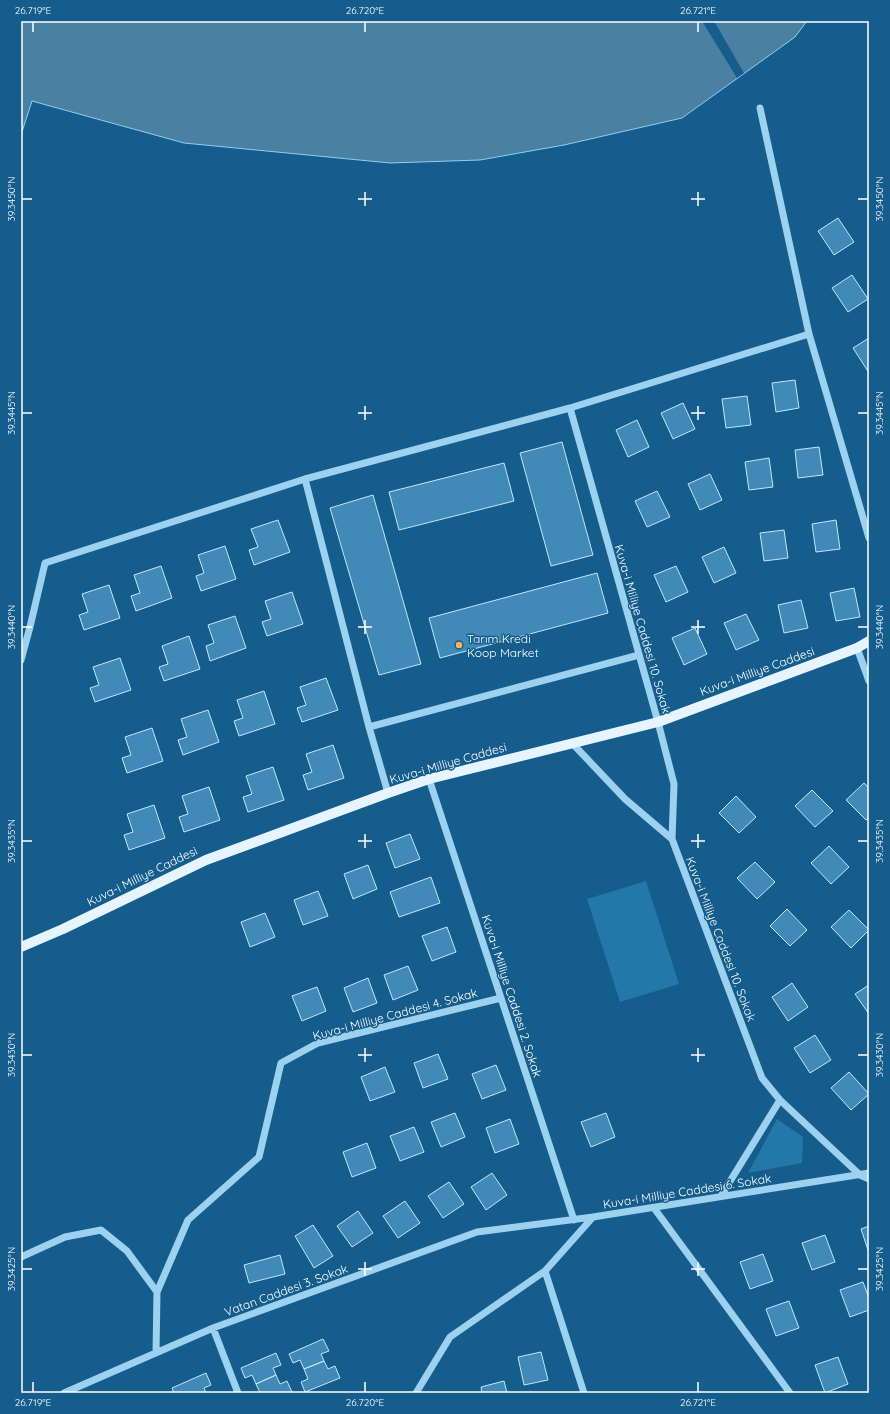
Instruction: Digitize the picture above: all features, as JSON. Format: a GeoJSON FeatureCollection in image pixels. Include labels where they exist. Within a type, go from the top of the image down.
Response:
{"type":"FeatureCollection","features":[{"type":"Feature","properties":{"kind":"main road","name":"Kuva-i Milliye Caddesi"},"geometry":{"type":"LineString","coordinates":[[21,946],[64,929],[206,860],[388,793],[429,779],[658,722],[857,648],[869,641]]}},
{"type":"Feature","properties":{"kind":"street"},"geometry":{"type":"LineString","coordinates":[[760,108],[809,334],[869,538]]}},
{"type":"Feature","properties":{"kind":"street"},"geometry":{"type":"LineString","coordinates":[[21,660],[45,563],[305,479],[570,408],[809,334]]}},
{"type":"Feature","properties":{"kind":"street","name":"Kuva-i Milliye Caddesi 10. Sokak"},"geometry":{"type":"LineString","coordinates":[[570,408],[674,784],[672,839],[762,1078],[780,1100],[860,1175],[869,1179]]}},
{"type":"Feature","properties":{"kind":"street"},"geometry":{"type":"LineString","coordinates":[[305,479],[369,727],[388,793]]}},
{"type":"Feature","properties":{"kind":"street"},"geometry":{"type":"LineString","coordinates":[[857,648],[869,682]]}},
{"type":"Feature","properties":{"kind":"street"},"geometry":{"type":"LineString","coordinates":[[369,727],[639,655]]}},
{"type":"Feature","properties":{"kind":"street"},"geometry":{"type":"LineString","coordinates":[[572,743],[625,799],[672,839]]}},
{"type":"Feature","properties":{"kind":"street","name":"Kuva-i Milliye Caddesi 2. Sokak"},"geometry":{"type":"LineString","coordinates":[[429,779],[574,1220]]}},
{"type":"Feature","properties":{"kind":"street","name":"Kuva-i Milliye Caddesi 4. Sokak"},"geometry":{"type":"LineString","coordinates":[[157,1292],[188,1220],[259,1157],[281,1063],[318,1043],[501,998]]}},
{"type":"Feature","properties":{"kind":"street"},"geometry":{"type":"LineString","coordinates":[[721,1196],[780,1100]]}},
{"type":"Feature","properties":{"kind":"street","name":"Kuva-i Milliye Caddesi 6. Sokak"},"geometry":{"type":"LineString","coordinates":[[416,1393],[450,1337],[545,1271],[593,1217],[869,1173]]}},
{"type":"Feature","properties":{"kind":"street"},"geometry":{"type":"LineString","coordinates":[[654,1208],[790,1393]]}},
{"type":"Feature","properties":{"kind":"street","name":"Vatan Caddesi 3. Sokak"},"geometry":{"type":"LineString","coordinates":[[64,1393],[213,1328],[477,1232],[593,1217]]}},
{"type":"Feature","properties":{"kind":"street"},"geometry":{"type":"LineString","coordinates":[[21,1257],[65,1237],[101,1230],[127,1251],[157,1292],[156,1353]]}},
{"type":"Feature","properties":{"kind":"street"},"geometry":{"type":"LineString","coordinates":[[545,1271],[584,1393]]}},
{"type":"Feature","properties":{"kind":"street"},"geometry":{"type":"LineString","coordinates":[[213,1328],[238,1393]]}},
{"type":"Feature","properties":{"kind":"shaded area"},"geometry":{"type":"Polygon","coordinates":[[[21,21],[807,21],[795,37],[682,118],[564,145],[480,160],[390,163],[184,143],[32,101],[21,135],[21,21]]]}},
{"type":"Feature","properties":{"kind":"shaded area"},"geometry":{"type":"Polygon","coordinates":[[[646,881],[679,984],[620,1002],[587,899],[646,881]]]}},
{"type":"Feature","properties":{"kind":"shaded area"},"geometry":{"type":"Polygon","coordinates":[[[777,1119],[803,1137],[802,1163],[748,1173],[777,1119]]]}},
{"type":"Feature","properties":{"kind":"pier"},"geometry":{"type":"Polygon","coordinates":[[[702,21],[714,21],[744,73],[737,78],[702,21]]]}},
{"type":"Feature","properties":{"kind":"building"},"geometry":{"type":"Polygon","coordinates":[[[838,218],[854,242],[834,255],[818,231],[838,218]]]}},
{"type":"Feature","properties":{"kind":"building"},"geometry":{"type":"Polygon","coordinates":[[[852,275],[868,299],[848,312],[832,288],[852,275]]]}},
{"type":"Feature","properties":{"kind":"building"},"geometry":{"type":"Polygon","coordinates":[[[869,338],[869,373],[853,348],[869,338]]]}},
{"type":"Feature","properties":{"kind":"building"},"geometry":{"type":"Polygon","coordinates":[[[795,380],[799,408],[776,412],[772,383],[795,380]]]}},
{"type":"Feature","properties":{"kind":"building"},"geometry":{"type":"Polygon","coordinates":[[[747,396],[751,425],[726,428],[722,399],[747,396]]]}},
{"type":"Feature","properties":{"kind":"building"},"geometry":{"type":"Polygon","coordinates":[[[683,403],[695,429],[673,439],[661,413],[683,403]]]}},
{"type":"Feature","properties":{"kind":"building"},"geometry":{"type":"Polygon","coordinates":[[[637,420],[649,447],[628,457],[616,430],[637,420]]]}},
{"type":"Feature","properties":{"kind":"building"},"geometry":{"type":"Polygon","coordinates":[[[562,442],[593,555],[551,566],[520,453],[562,442]]]}},
{"type":"Feature","properties":{"kind":"building"},"geometry":{"type":"Polygon","coordinates":[[[819,447],[823,475],[798,478],[795,450],[819,447]]]}},
{"type":"Feature","properties":{"kind":"building"},"geometry":{"type":"Polygon","coordinates":[[[769,458],[773,487],[749,490],[745,462],[769,458]]]}},
{"type":"Feature","properties":{"kind":"building"},"geometry":{"type":"Polygon","coordinates":[[[504,463],[514,501],[399,530],[389,492],[504,463]]]}},
{"type":"Feature","properties":{"kind":"building"},"geometry":{"type":"Polygon","coordinates":[[[710,474],[722,500],[700,510],[688,484],[710,474]]]}},
{"type":"Feature","properties":{"kind":"building"},"geometry":{"type":"Polygon","coordinates":[[[657,491],[670,517],[647,527],[635,501],[657,491]]]}},
{"type":"Feature","properties":{"kind":"building"},"geometry":{"type":"Polygon","coordinates":[[[373,495],[421,664],[379,675],[330,508],[373,495]]]}},
{"type":"Feature","properties":{"kind":"building"},"geometry":{"type":"Polygon","coordinates":[[[278,520],[290,552],[254,565],[249,550],[258,547],[251,529],[278,520]]]}},
{"type":"Feature","properties":{"kind":"building"},"geometry":{"type":"Polygon","coordinates":[[[836,520],[840,549],[816,552],[812,524],[836,520]]]}},
{"type":"Feature","properties":{"kind":"building"},"geometry":{"type":"Polygon","coordinates":[[[784,530],[788,558],[764,561],[760,533],[784,530]]]}},
{"type":"Feature","properties":{"kind":"building"},"geometry":{"type":"Polygon","coordinates":[[[225,546],[236,579],[201,591],[196,576],[204,573],[198,555],[225,546]]]}},
{"type":"Feature","properties":{"kind":"building"},"geometry":{"type":"Polygon","coordinates":[[[724,547],[736,573],[714,583],[702,557],[724,547]]]}},
{"type":"Feature","properties":{"kind":"building"},"geometry":{"type":"Polygon","coordinates":[[[161,566],[172,598],[136,611],[131,596],[140,593],[134,575],[161,566]]]}},
{"type":"Feature","properties":{"kind":"building"},"geometry":{"type":"Polygon","coordinates":[[[676,566],[688,592],[666,602],[654,575],[676,566]]]}},
{"type":"Feature","properties":{"kind":"building"},"geometry":{"type":"Polygon","coordinates":[[[597,573],[608,613],[440,658],[429,618],[597,573]]]}},
{"type":"Feature","properties":{"kind":"building"},"geometry":{"type":"Polygon","coordinates":[[[109,585],[120,618],[84,630],[79,615],[88,612],[82,594],[109,585]]]}},
{"type":"Feature","properties":{"kind":"building"},"geometry":{"type":"Polygon","coordinates":[[[854,588],[860,617],[836,621],[830,593],[854,588]]]}},
{"type":"Feature","properties":{"kind":"building"},"geometry":{"type":"Polygon","coordinates":[[[292,592],[303,624],[267,636],[262,622],[271,619],[265,601],[292,592]]]}},
{"type":"Feature","properties":{"kind":"building"},"geometry":{"type":"Polygon","coordinates":[[[801,600],[808,628],[784,633],[778,605],[801,600]]]}},
{"type":"Feature","properties":{"kind":"building"},"geometry":{"type":"Polygon","coordinates":[[[746,614],[759,640],[736,650],[724,623],[746,614]]]}},
{"type":"Feature","properties":{"kind":"building"},"geometry":{"type":"Polygon","coordinates":[[[235,616],[246,648],[210,661],[206,646],[214,643],[208,625],[235,616]]]}},
{"type":"Feature","properties":{"kind":"building"},"geometry":{"type":"Polygon","coordinates":[[[695,628],[707,654],[684,665],[672,638],[695,628]]]}},
{"type":"Feature","properties":{"kind":"building"},"geometry":{"type":"Polygon","coordinates":[[[189,636],[200,669],[164,681],[159,667],[168,664],[162,646],[189,636]]]}},
{"type":"Feature","properties":{"kind":"building"},"geometry":{"type":"Polygon","coordinates":[[[120,658],[131,690],[95,702],[90,688],[99,685],[93,667],[120,658]]]}},
{"type":"Feature","properties":{"kind":"building"},"geometry":{"type":"Polygon","coordinates":[[[326,678],[338,710],[302,722],[297,708],[306,705],[300,687],[326,678]]]}},
{"type":"Feature","properties":{"kind":"building"},"geometry":{"type":"Polygon","coordinates":[[[264,691],[275,724],[239,736],[234,721],[243,718],[237,700],[264,691]]]}},
{"type":"Feature","properties":{"kind":"building"},"geometry":{"type":"Polygon","coordinates":[[[208,710],[219,742],[183,755],[178,740],[187,737],[181,719],[208,710]]]}},
{"type":"Feature","properties":{"kind":"building"},"geometry":{"type":"Polygon","coordinates":[[[152,728],[163,761],[127,773],[122,758],[131,755],[125,737],[152,728]]]}},
{"type":"Feature","properties":{"kind":"building"},"geometry":{"type":"Polygon","coordinates":[[[333,745],[344,778],[308,790],[303,775],[312,772],[306,754],[333,745]]]}},
{"type":"Feature","properties":{"kind":"building"},"geometry":{"type":"Polygon","coordinates":[[[273,767],[284,800],[248,812],[243,797],[252,794],[246,776],[273,767]]]}},
{"type":"Feature","properties":{"kind":"building"},"geometry":{"type":"Polygon","coordinates":[[[864,783],[869,788],[869,818],[866,820],[846,800],[864,783]]]}},
{"type":"Feature","properties":{"kind":"building"},"geometry":{"type":"Polygon","coordinates":[[[209,787],[220,820],[184,832],[179,817],[188,814],[182,796],[209,787]]]}},
{"type":"Feature","properties":{"kind":"building"},"geometry":{"type":"Polygon","coordinates":[[[812,790],[833,811],[815,827],[795,806],[812,790]]]}},
{"type":"Feature","properties":{"kind":"building"},"geometry":{"type":"Polygon","coordinates":[[[736,796],[756,817],[739,833],[719,813],[736,796]]]}},
{"type":"Feature","properties":{"kind":"building"},"geometry":{"type":"Polygon","coordinates":[[[154,805],[165,838],[129,850],[124,835],[133,832],[127,814],[154,805]]]}},
{"type":"Feature","properties":{"kind":"building"},"geometry":{"type":"Polygon","coordinates":[[[410,834],[420,859],[395,868],[386,843],[410,834]]]}},
{"type":"Feature","properties":{"kind":"building"},"geometry":{"type":"Polygon","coordinates":[[[829,846],[849,867],[831,884],[811,863],[829,846]]]}},
{"type":"Feature","properties":{"kind":"building"},"geometry":{"type":"Polygon","coordinates":[[[755,862],[775,882],[757,899],[737,878],[755,862]]]}},
{"type":"Feature","properties":{"kind":"building"},"geometry":{"type":"Polygon","coordinates":[[[368,865],[377,889],[353,899],[344,874],[368,865]]]}},
{"type":"Feature","properties":{"kind":"building"},"geometry":{"type":"Polygon","coordinates":[[[431,877],[440,903],[399,917],[390,892],[431,877]]]}},
{"type":"Feature","properties":{"kind":"building"},"geometry":{"type":"Polygon","coordinates":[[[318,891],[328,916],[303,925],[294,900],[318,891]]]}},
{"type":"Feature","properties":{"kind":"building"},"geometry":{"type":"Polygon","coordinates":[[[787,909],[807,930],[790,946],[770,926],[787,909]]]}},
{"type":"Feature","properties":{"kind":"building"},"geometry":{"type":"Polygon","coordinates":[[[849,910],[869,930],[851,948],[831,927],[849,910]]]}},
{"type":"Feature","properties":{"kind":"building"},"geometry":{"type":"Polygon","coordinates":[[[265,913],[275,937],[250,947],[241,922],[265,913]]]}},
{"type":"Feature","properties":{"kind":"building"},"geometry":{"type":"Polygon","coordinates":[[[447,927],[456,952],[432,961],[422,936],[447,927]]]}},
{"type":"Feature","properties":{"kind":"building"},"geometry":{"type":"Polygon","coordinates":[[[408,966],[418,990],[393,1000],[384,975],[408,966]]]}},
{"type":"Feature","properties":{"kind":"building"},"geometry":{"type":"Polygon","coordinates":[[[368,978],[377,1003],[353,1012],[344,988],[368,978]]]}},
{"type":"Feature","properties":{"kind":"building"},"geometry":{"type":"Polygon","coordinates":[[[792,983],[808,1007],[788,1021],[772,997],[792,983]]]}},
{"type":"Feature","properties":{"kind":"building"},"geometry":{"type":"Polygon","coordinates":[[[869,985],[869,1014],[855,994],[869,985]]]}},
{"type":"Feature","properties":{"kind":"building"},"geometry":{"type":"Polygon","coordinates":[[[317,987],[326,1011],[302,1021],[292,996],[317,987]]]}},
{"type":"Feature","properties":{"kind":"building"},"geometry":{"type":"Polygon","coordinates":[[[815,1035],[831,1060],[810,1073],[794,1048],[815,1035]]]}},
{"type":"Feature","properties":{"kind":"building"},"geometry":{"type":"Polygon","coordinates":[[[438,1054],[448,1079],[423,1088],[414,1063],[438,1054]]]}},
{"type":"Feature","properties":{"kind":"building"},"geometry":{"type":"Polygon","coordinates":[[[496,1065],[506,1090],[482,1099],[472,1074],[496,1065]]]}},
{"type":"Feature","properties":{"kind":"building"},"geometry":{"type":"Polygon","coordinates":[[[385,1067],[395,1092],[370,1101],[361,1077],[385,1067]]]}},
{"type":"Feature","properties":{"kind":"building"},"geometry":{"type":"Polygon","coordinates":[[[849,1072],[869,1094],[851,1110],[831,1088],[849,1072]]]}},
{"type":"Feature","properties":{"kind":"building"},"geometry":{"type":"Polygon","coordinates":[[[455,1113],[465,1137],[441,1147],[431,1122],[455,1113]]]}},
{"type":"Feature","properties":{"kind":"building"},"geometry":{"type":"Polygon","coordinates":[[[606,1113],[615,1137],[591,1147],[581,1122],[606,1113]]]}},
{"type":"Feature","properties":{"kind":"building"},"geometry":{"type":"Polygon","coordinates":[[[510,1119],[519,1144],[495,1153],[486,1128],[510,1119]]]}},
{"type":"Feature","properties":{"kind":"building"},"geometry":{"type":"Polygon","coordinates":[[[414,1127],[424,1152],[400,1161],[390,1136],[414,1127]]]}},
{"type":"Feature","properties":{"kind":"building"},"geometry":{"type":"Polygon","coordinates":[[[367,1143],[376,1168],[352,1177],[343,1152],[367,1143]]]}},
{"type":"Feature","properties":{"kind":"building"},"geometry":{"type":"Polygon","coordinates":[[[492,1173],[507,1195],[486,1210],[471,1187],[492,1173]]]}},
{"type":"Feature","properties":{"kind":"building"},"geometry":{"type":"Polygon","coordinates":[[[449,1182],[464,1204],[443,1218],[428,1196],[449,1182]]]}},
{"type":"Feature","properties":{"kind":"building"},"geometry":{"type":"Polygon","coordinates":[[[405,1201],[420,1223],[398,1238],[383,1216],[405,1201]]]}},
{"type":"Feature","properties":{"kind":"building"},"geometry":{"type":"Polygon","coordinates":[[[358,1211],[373,1233],[352,1247],[337,1226],[358,1211]]]}},
{"type":"Feature","properties":{"kind":"building"},"geometry":{"type":"Polygon","coordinates":[[[313,1225],[333,1256],[314,1268],[295,1236],[313,1225]]]}},
{"type":"Feature","properties":{"kind":"building"},"geometry":{"type":"Polygon","coordinates":[[[869,1226],[869,1253],[861,1229],[869,1226]]]}},
{"type":"Feature","properties":{"kind":"building"},"geometry":{"type":"Polygon","coordinates":[[[825,1235],[835,1262],[812,1270],[802,1243],[825,1235]]]}},
{"type":"Feature","properties":{"kind":"building"},"geometry":{"type":"Polygon","coordinates":[[[763,1254],[773,1281],[750,1289],[740,1262],[763,1254]]]}},
{"type":"Feature","properties":{"kind":"building"},"geometry":{"type":"Polygon","coordinates":[[[280,1255],[285,1274],[249,1283],[244,1265],[280,1255]]]}},
{"type":"Feature","properties":{"kind":"building"},"geometry":{"type":"Polygon","coordinates":[[[863,1282],[869,1298],[869,1310],[850,1317],[840,1290],[863,1282]]]}},
{"type":"Feature","properties":{"kind":"building"},"geometry":{"type":"Polygon","coordinates":[[[789,1301],[799,1328],[776,1336],[766,1309],[789,1301]]]}},
{"type":"Feature","properties":{"kind":"building"},"geometry":{"type":"Polygon","coordinates":[[[323,1339],[329,1351],[321,1354],[324,1361],[304,1369],[300,1360],[293,1363],[289,1354],[323,1339]]]}},
{"type":"Feature","properties":{"kind":"building"},"geometry":{"type":"Polygon","coordinates":[[[541,1352],[548,1380],[524,1385],[518,1357],[541,1352]]]}},
{"type":"Feature","properties":{"kind":"building"},"geometry":{"type":"Polygon","coordinates":[[[276,1353],[281,1365],[273,1368],[276,1375],[256,1384],[252,1375],[245,1378],[241,1368],[276,1353]]]}},
{"type":"Feature","properties":{"kind":"building"},"geometry":{"type":"Polygon","coordinates":[[[838,1357],[848,1384],[825,1393],[815,1365],[838,1357]]]}},
{"type":"Feature","properties":{"kind":"building"},"geometry":{"type":"Polygon","coordinates":[[[324,1361],[328,1369],[335,1366],[340,1378],[305,1392],[301,1382],[308,1379],[304,1369],[324,1361]]]}},
{"type":"Feature","properties":{"kind":"building"},"geometry":{"type":"Polygon","coordinates":[[[206,1373],[211,1385],[204,1388],[206,1393],[174,1393],[172,1388],[206,1373]]]}},
{"type":"Feature","properties":{"kind":"building"},"geometry":{"type":"Polygon","coordinates":[[[276,1375],[280,1384],[287,1381],[292,1392],[260,1393],[256,1384],[276,1375]]]}},
{"type":"Feature","properties":{"kind":"building"},"geometry":{"type":"Polygon","coordinates":[[[504,1381],[507,1393],[482,1393],[481,1387],[504,1381]]]}},
{"type":"Feature","properties":{"kind":"place","name":"Tarım Kredi Koop Market"},"geometry":{"type":"Point","coordinates":[459,645]}}]}
